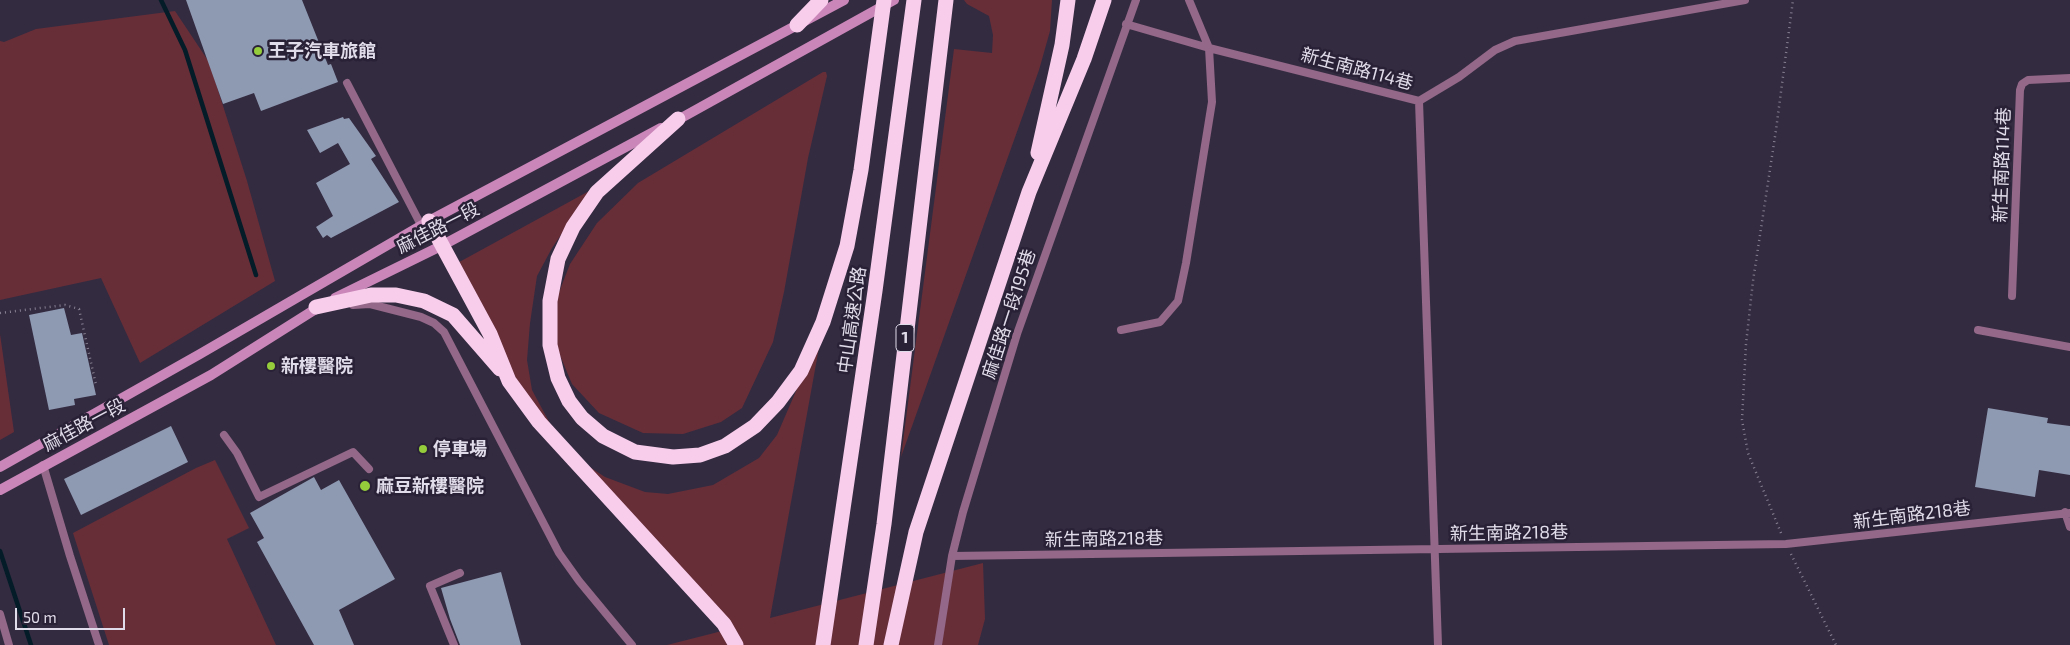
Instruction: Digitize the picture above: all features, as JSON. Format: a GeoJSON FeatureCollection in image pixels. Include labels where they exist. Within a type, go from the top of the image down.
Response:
{"type":"FeatureCollection","features":[{"type":"Feature","properties":{"kind":"highway"},"geometry":{"type":"LineString","coordinates":[[797,24],[821,0]]}},
{"type":"Feature","properties":{"kind":"highway"},"geometry":{"type":"LineString","coordinates":[[678,119],[597,192],[573,227],[558,259],[550,301],[550,346],[558,378],[569,401],[582,418],[603,436],[635,452],[673,457],[700,454],[725,446],[755,426],[778,402],[801,372],[823,322],[847,246],[861,170],[884,0]]}},
{"type":"Feature","properties":{"kind":"highway","name":"中山高速公路"},"geometry":{"type":"LineString","coordinates":[[823,645],[875,291],[914,0]]}},
{"type":"Feature","properties":{"kind":"highway","name":"1"},"geometry":{"type":"LineString","coordinates":[[866,645],[884,524],[946,0]]}},
{"type":"Feature","properties":{"kind":"highway"},"geometry":{"type":"LineString","coordinates":[[1029,192],[1062,45],[1068,0]]}},
{"type":"Feature","properties":{"kind":"highway"},"geometry":{"type":"LineString","coordinates":[[891,645],[916,532],[1029,192],[1084,59],[1104,0]]}},
{"type":"Feature","properties":{"kind":"highway"},"geometry":{"type":"LineString","coordinates":[[425,223],[443,244],[490,334],[509,380]]}},
{"type":"Feature","properties":{"kind":"highway"},"geometry":{"type":"LineString","coordinates":[[316,307],[371,295],[396,295],[424,301],[453,315],[509,380],[539,422],[724,624],[736,645]]}},
{"type":"Feature","properties":{"kind":"main road","name":"麻佳路一段"},"geometry":{"type":"LineString","coordinates":[[0,466],[200,354],[425,223],[844,0]]}},
{"type":"Feature","properties":{"kind":"main road","name":"麻佳路一段"},"geometry":{"type":"LineString","coordinates":[[0,490],[211,375],[316,307],[443,244],[678,119],[894,0]]}},
{"type":"Feature","properties":{"kind":"lane","name":"麻佳路一段195巷"},"geometry":{"type":"LineString","coordinates":[[938,645],[952,556],[963,512],[1017,334],[1136,0]]}},
{"type":"Feature","properties":{"kind":"lane"},"geometry":{"type":"LineString","coordinates":[[1121,330],[1160,322],[1178,301],[1186,263],[1212,102],[1209,48],[1190,0]]}},
{"type":"Feature","properties":{"kind":"lane","name":"新生南路114巷"},"geometry":{"type":"LineString","coordinates":[[1126,24],[1209,48],[1419,101],[1459,77],[1495,50],[1515,41],[1744,0]]}},
{"type":"Feature","properties":{"kind":"lane","name":"新生南路114巷"},"geometry":{"type":"LineString","coordinates":[[2012,296],[2020,90],[2022,84],[2028,80],[2070,78]]}},
{"type":"Feature","properties":{"kind":"lane"},"geometry":{"type":"LineString","coordinates":[[347,83],[425,223]]}},
{"type":"Feature","properties":{"kind":"lane"},"geometry":{"type":"LineString","coordinates":[[1419,101],[1438,645]]}},
{"type":"Feature","properties":{"kind":"lane"},"geometry":{"type":"LineString","coordinates":[[316,307],[370,304],[421,317],[439,327],[448,338],[559,553],[584,588],[632,645]]}},
{"type":"Feature","properties":{"kind":"lane"},"geometry":{"type":"LineString","coordinates":[[1978,330],[2070,347]]}},
{"type":"Feature","properties":{"kind":"lane"},"geometry":{"type":"LineString","coordinates":[[224,435],[237,453],[259,497],[353,452],[369,469]]}},
{"type":"Feature","properties":{"kind":"lane"},"geometry":{"type":"LineString","coordinates":[[44,465],[70,556],[99,645]]}},
{"type":"Feature","properties":{"kind":"lane","name":"新生南路218巷"},"geometry":{"type":"LineString","coordinates":[[952,556],[1786,544],[2068,512],[2070,527]]}},
{"type":"Feature","properties":{"kind":"lane"},"geometry":{"type":"LineString","coordinates":[[454,645],[430,586],[460,573]]}},
{"type":"Feature","properties":{"kind":"lane"},"geometry":{"type":"LineString","coordinates":[[0,614],[2,630],[9,645]]}},
{"type":"Feature","properties":{"kind":"path"},"geometry":{"type":"LineString","coordinates":[[1792,0],[1776,130],[1753,281],[1746,344],[1742,420],[1748,453],[1786,544],[1836,645]]}},
{"type":"Feature","properties":{"kind":"path"},"geometry":{"type":"LineString","coordinates":[[0,313],[65,305],[79,310],[96,385]]}},
{"type":"Feature","properties":{"kind":"shaded area"},"geometry":{"type":"Polygon","coordinates":[[[964,0],[1052,0],[1050,31],[1039,70],[901,457],[954,49],[992,53],[993,35],[989,16],[967,4],[964,0]]]}},
{"type":"Feature","properties":{"kind":"shaded area"},"geometry":{"type":"Polygon","coordinates":[[[175,11],[209,62],[247,181],[275,281],[140,363],[101,278],[0,300],[0,41],[4,42],[36,29],[175,11]]]}},
{"type":"Feature","properties":{"kind":"shaded area"},"geometry":{"type":"Polygon","coordinates":[[[823,72],[826,72],[827,76],[808,158],[773,342],[742,408],[721,422],[683,434],[643,433],[599,413],[572,384],[557,348],[556,300],[570,264],[597,223],[638,183],[823,72]]]}},
{"type":"Feature","properties":{"kind":"shaded area"},"geometry":{"type":"Polygon","coordinates":[[[622,173],[569,223],[552,248],[537,276],[527,360],[532,390],[553,429],[582,462],[605,477],[645,492],[668,494],[713,485],[759,458],[777,435],[822,331],[770,618],[983,563],[985,619],[978,645],[667,645],[726,630],[556,451],[452,266],[622,173]]]}},
{"type":"Feature","properties":{"kind":"shaded area"},"geometry":{"type":"Polygon","coordinates":[[[0,334],[14,432],[0,440],[0,334]]]}},
{"type":"Feature","properties":{"kind":"shaded area"},"geometry":{"type":"Polygon","coordinates":[[[215,460],[249,528],[227,539],[276,645],[109,645],[73,533],[196,468],[215,460]]]}},
{"type":"Feature","properties":{"kind":"building"},"geometry":{"type":"Polygon","coordinates":[[[186,0],[302,0],[328,65],[331,64],[338,82],[261,111],[254,93],[223,104],[186,0]]]}},
{"type":"Feature","properties":{"kind":"building"},"geometry":{"type":"Polygon","coordinates":[[[343,117],[344,119],[349,118],[376,156],[371,159],[399,202],[331,238],[327,235],[323,238],[316,227],[333,216],[316,183],[350,164],[338,143],[320,153],[307,130],[343,117]]]}},
{"type":"Feature","properties":{"kind":"building"},"geometry":{"type":"Polygon","coordinates":[[[64,308],[71,335],[82,333],[96,395],[74,399],[75,405],[49,410],[29,315],[64,308]]]}},
{"type":"Feature","properties":{"kind":"building"},"geometry":{"type":"Polygon","coordinates":[[[1988,408],[2048,418],[2047,423],[2070,426],[2070,475],[2039,470],[2035,497],[1975,487],[1988,408]]]}},
{"type":"Feature","properties":{"kind":"building"},"geometry":{"type":"Polygon","coordinates":[[[171,426],[188,462],[81,515],[64,479],[171,426]]]}},
{"type":"Feature","properties":{"kind":"building"},"geometry":{"type":"Polygon","coordinates":[[[314,477],[321,490],[339,480],[395,579],[339,610],[354,645],[314,645],[257,542],[264,538],[250,513],[314,477]]]}},
{"type":"Feature","properties":{"kind":"building"},"geometry":{"type":"Polygon","coordinates":[[[501,572],[521,645],[460,645],[441,588],[501,572]]]}},
{"type":"Feature","properties":{"kind":"waterway"},"geometry":{"type":"LineString","coordinates":[[161,0],[185,50],[256,275]]}},
{"type":"Feature","properties":{"kind":"waterway"},"geometry":{"type":"LineString","coordinates":[[0,551],[31,645]]}},
{"type":"Feature","properties":{"kind":"place","name":"王子汽車旅館"},"geometry":{"type":"Point","coordinates":[258,51]}},
{"type":"Feature","properties":{"kind":"place","name":"新樓醫院"},"geometry":{"type":"Point","coordinates":[271,366]}},
{"type":"Feature","properties":{"kind":"place","name":"停車場"},"geometry":{"type":"Point","coordinates":[423,449]}},
{"type":"Feature","properties":{"kind":"place","name":"麻豆新樓醫院"},"geometry":{"type":"Point","coordinates":[365,486]}}]}
